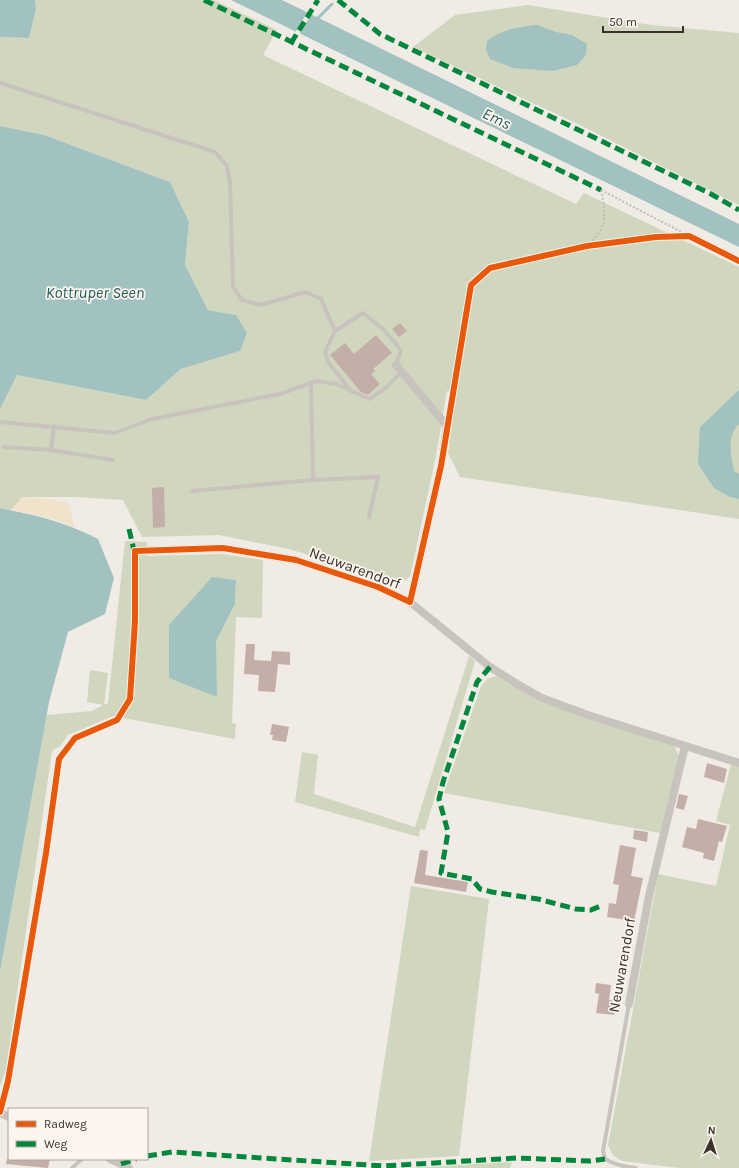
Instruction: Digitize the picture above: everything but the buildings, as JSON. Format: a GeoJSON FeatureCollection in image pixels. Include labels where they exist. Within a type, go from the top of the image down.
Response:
{"type":"FeatureCollection","features":[{"type":"Feature","properties":{"kind":"street","name":"Neuwarendorf"},"geometry":{"type":"LineString","coordinates":[[399,369],[447,426],[441,466],[410,602]]}},
{"type":"Feature","properties":{"kind":"street","name":"Neuwarendorf"},"geometry":{"type":"LineString","coordinates":[[135,550],[223,548],[296,560],[378,587],[410,602],[490,667],[542,698],[588,715],[739,763]]}},
{"type":"Feature","properties":{"kind":"street","name":"Neuwarendorf"},"geometry":{"type":"LineString","coordinates":[[629,1004],[649,896],[685,746]]}},
{"type":"Feature","properties":{"kind":"street"},"geometry":{"type":"LineString","coordinates":[[112,1160],[129,1168]]}},
{"type":"Feature","properties":{"kind":"lane"},"geometry":{"type":"LineString","coordinates":[[0,83],[4,82],[67,105],[215,152],[227,166],[230,182],[233,287],[242,300],[261,305],[304,292],[321,299],[335,331]]}},
{"type":"Feature","properties":{"kind":"lane"},"geometry":{"type":"LineString","coordinates":[[0,422],[115,433],[152,419],[280,394],[316,381],[336,384],[351,391],[369,399],[386,388],[399,369],[401,350],[383,329],[363,313],[335,331],[325,352],[328,362],[351,391]]}},
{"type":"Feature","properties":{"kind":"lane"},"geometry":{"type":"LineString","coordinates":[[311,384],[313,480]]}},
{"type":"Feature","properties":{"kind":"lane"},"geometry":{"type":"LineString","coordinates":[[51,450],[54,426]]}},
{"type":"Feature","properties":{"kind":"lane"},"geometry":{"type":"LineString","coordinates":[[4,447],[51,450],[113,460]]}},
{"type":"Feature","properties":{"kind":"lane"},"geometry":{"type":"LineString","coordinates":[[192,491],[313,480],[378,477],[369,517]]}},
{"type":"Feature","properties":{"kind":"lane","name":"Neuwarendorf"},"geometry":{"type":"LineString","coordinates":[[629,1004],[603,1151],[605,1159],[610,1162],[618,1166],[636,1168]]}},
{"type":"Feature","properties":{"kind":"lane"},"geometry":{"type":"LineString","coordinates":[[72,1168],[81,1160]]}},
{"type":"Feature","properties":{"kind":"path"},"geometry":{"type":"LineString","coordinates":[[587,246],[598,236],[605,219],[605,208],[600,190],[689,236]]}},
{"type":"Feature","properties":{"kind":"green space"},"geometry":{"type":"Polygon","coordinates":[[[35,0],[214,0],[277,30],[263,55],[576,204],[584,193],[739,267],[739,519],[460,477],[448,453],[456,393],[447,391],[436,456],[410,577],[397,585],[363,571],[289,549],[219,535],[142,537],[123,500],[76,497],[22,497],[11,510],[0,508],[0,409],[17,375],[146,400],[181,369],[240,351],[236,315],[208,310],[185,265],[189,222],[170,182],[44,135],[0,126],[0,37],[29,38],[36,9],[35,0]]]}},
{"type":"Feature","properties":{"kind":"green space"},"geometry":{"type":"Polygon","coordinates":[[[528,5],[651,25],[739,33],[739,205],[586,128],[413,47],[455,15],[528,5]]]}},
{"type":"Feature","properties":{"kind":"green space"},"geometry":{"type":"Polygon","coordinates":[[[125,541],[147,542],[147,556],[222,554],[263,560],[262,618],[236,617],[232,723],[236,724],[235,739],[113,716],[68,735],[60,746],[52,751],[6,1070],[0,1086],[0,972],[46,715],[92,711],[103,705],[87,702],[90,670],[108,673],[104,705],[108,703],[125,541]],[[236,580],[216,641],[235,604],[236,580]]]}},
{"type":"Feature","properties":{"kind":"green space"},"geometry":{"type":"Polygon","coordinates":[[[469,656],[475,661],[425,830],[420,829],[419,837],[295,802],[302,752],[318,755],[314,794],[415,827],[469,656]]]}},
{"type":"Feature","properties":{"kind":"green space"},"geometry":{"type":"Polygon","coordinates":[[[496,676],[541,702],[675,747],[679,756],[660,833],[444,793],[481,686],[487,679],[496,676]]]}},
{"type":"Feature","properties":{"kind":"green space"},"geometry":{"type":"Polygon","coordinates":[[[731,764],[739,767],[739,1168],[679,1168],[622,1161],[613,1155],[608,1145],[658,874],[716,886],[730,825],[716,821],[731,764]]]}},
{"type":"Feature","properties":{"kind":"green space"},"geometry":{"type":"Polygon","coordinates":[[[411,886],[489,899],[459,1156],[369,1161],[411,886]]]}},
{"type":"Feature","properties":{"kind":"green space"},"geometry":{"type":"Polygon","coordinates":[[[512,1162],[510,1168],[410,1168],[512,1162]]]}},
{"type":"Feature","properties":{"kind":"sand"},"geometry":{"type":"Polygon","coordinates":[[[22,497],[51,499],[69,503],[74,527],[46,517],[11,510],[22,497]]]}},
{"type":"Feature","properties":{"kind":"water"},"geometry":{"type":"Polygon","coordinates":[[[0,0],[35,0],[36,9],[29,38],[0,37],[0,0]]]}},
{"type":"Feature","properties":{"kind":"water","name":"Ems"},"geometry":{"type":"Polygon","coordinates":[[[231,0],[282,0],[739,224],[739,247],[231,0]]]}},
{"type":"Feature","properties":{"kind":"water"},"geometry":{"type":"Polygon","coordinates":[[[537,25],[556,32],[572,35],[587,44],[586,55],[577,65],[553,71],[513,68],[490,59],[486,50],[487,41],[505,31],[537,25]]]}},
{"type":"Feature","properties":{"kind":"water","name":"Kottruper Seen"},"geometry":{"type":"Polygon","coordinates":[[[0,126],[44,135],[170,182],[189,222],[185,265],[208,310],[236,315],[247,333],[240,351],[181,369],[146,400],[17,375],[0,409],[0,126]]]}},
{"type":"Feature","properties":{"kind":"water"},"geometry":{"type":"Polygon","coordinates":[[[739,390],[739,424],[732,434],[730,446],[734,471],[739,474],[739,499],[730,497],[714,488],[698,464],[700,427],[739,390]]]}},
{"type":"Feature","properties":{"kind":"water"},"geometry":{"type":"Polygon","coordinates":[[[0,508],[50,520],[98,539],[114,578],[105,614],[68,632],[49,702],[0,972],[0,508]]]}},
{"type":"Feature","properties":{"kind":"water"},"geometry":{"type":"Polygon","coordinates":[[[212,577],[236,580],[235,604],[216,641],[217,697],[169,678],[169,625],[212,577]]]}},
{"type":"Feature","properties":{"kind":"pier"},"geometry":{"type":"Polygon","coordinates":[[[308,11],[312,13],[299,35],[295,33],[308,11]]]}},
{"type":"Feature","properties":{"kind":"waterway"},"geometry":{"type":"LineString","coordinates":[[316,20],[332,4]]}},
{"type":"Feature","properties":{"kind":"marked path"},"geometry":{"type":"LineString","coordinates":[[204,0],[601,190]]}},
{"type":"Feature","properties":{"kind":"marked path"},"geometry":{"type":"LineString","coordinates":[[291,43],[318,0]]}},
{"type":"Feature","properties":{"kind":"marked path"},"geometry":{"type":"LineString","coordinates":[[338,0],[380,34],[711,194],[739,210]]}},
{"type":"Feature","properties":{"kind":"marked path"},"geometry":{"type":"LineString","coordinates":[[129,529],[135,555]]}},
{"type":"Feature","properties":{"kind":"marked path"},"geometry":{"type":"LineString","coordinates":[[490,667],[477,682],[443,782],[439,799],[448,832],[441,873],[472,879],[480,889],[538,899],[576,909],[591,910],[603,905]]}},
{"type":"Feature","properties":{"kind":"marked path"},"geometry":{"type":"LineString","coordinates":[[148,1156],[172,1152],[384,1166],[517,1158],[590,1161],[605,1159]]}},
{"type":"Feature","properties":{"kind":"marked path"},"geometry":{"type":"LineString","coordinates":[[121,1164],[133,1160]]}},
{"type":"Feature","properties":{"kind":"cycle path"},"geometry":{"type":"LineString","coordinates":[[0,1112],[8,1081],[46,853],[59,759],[75,738],[117,720],[130,699],[135,621],[135,551],[223,548],[296,560],[378,587],[410,602],[441,466],[471,285],[490,268],[587,246],[656,237],[689,236],[739,261]]}}]}
